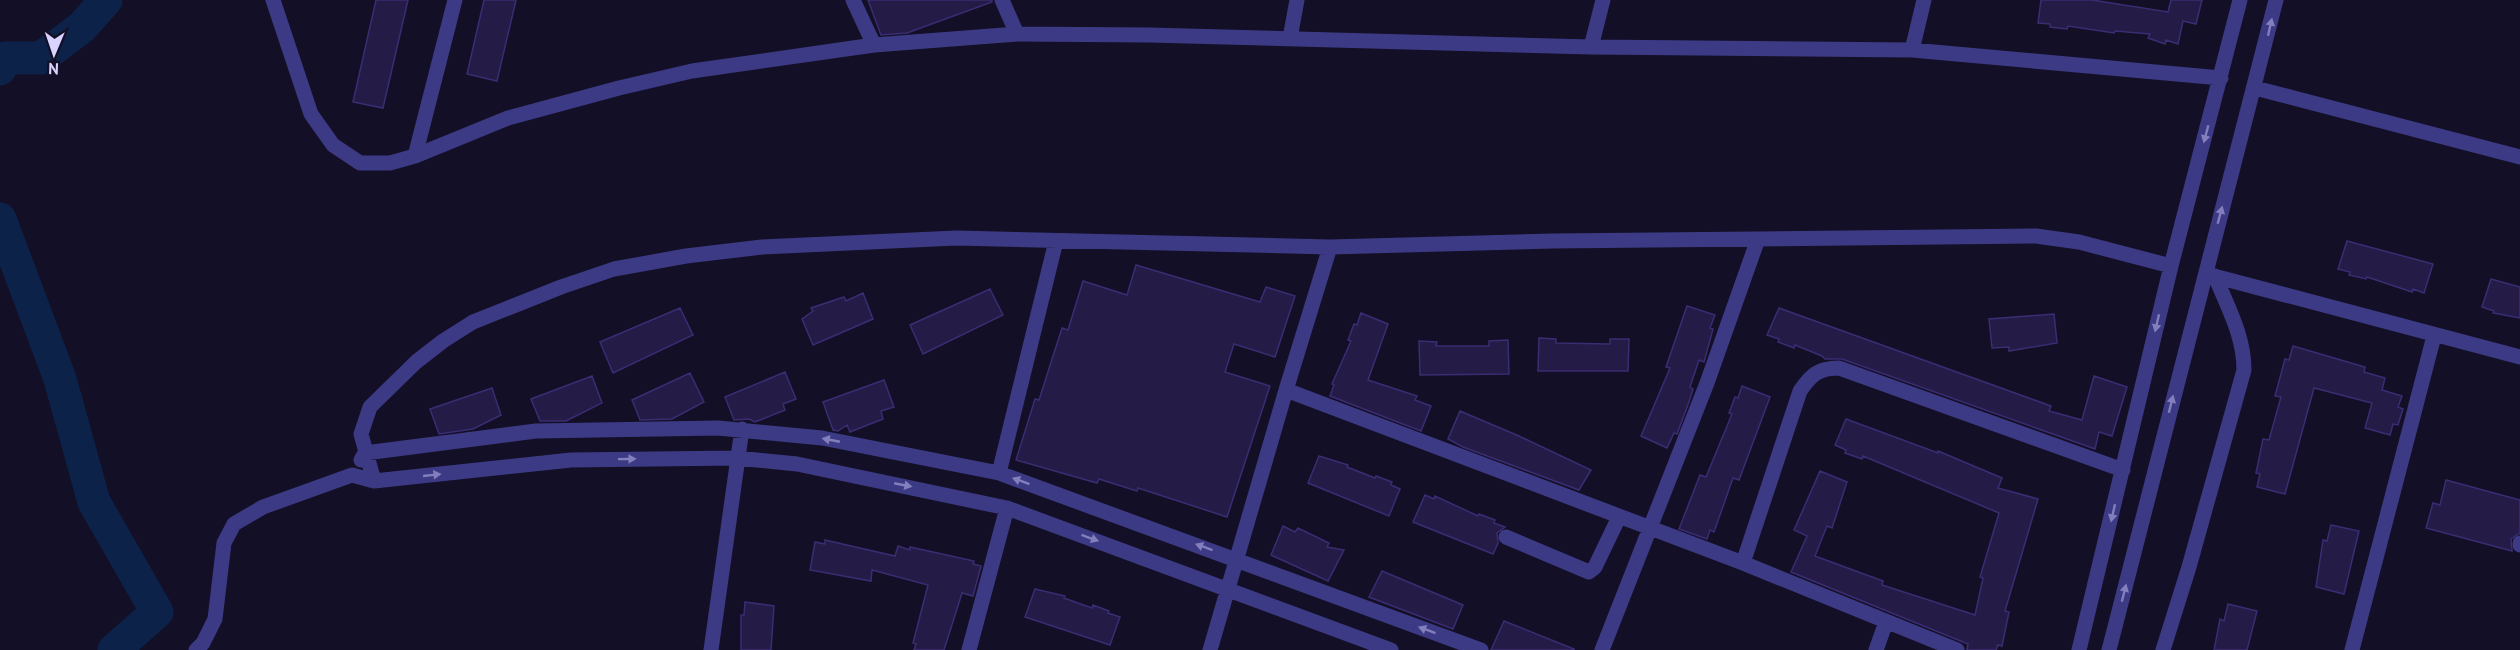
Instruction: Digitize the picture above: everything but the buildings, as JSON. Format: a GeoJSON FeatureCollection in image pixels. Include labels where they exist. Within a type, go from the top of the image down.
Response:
{"type":"FeatureCollection","features":[{"type":"Feature","properties":{"kind":"street"},"geometry":{"type":"LineString","coordinates":[[273,0],[311,114],[333,145],[360,163],[390,164],[416,156],[508,118],[618,88],[692,71],[874,45],[1017,34],[1290,38],[1591,47],[1912,51],[2221,78]]}},
{"type":"Feature","properties":{"kind":"street"},"geometry":{"type":"LineString","coordinates":[[416,156],[455,0]]}},
{"type":"Feature","properties":{"kind":"street"},"geometry":{"type":"LineString","coordinates":[[853,0],[874,45]]}},
{"type":"Feature","properties":{"kind":"street"},"geometry":{"type":"LineString","coordinates":[[1002,0],[1017,34]]}},
{"type":"Feature","properties":{"kind":"street"},"geometry":{"type":"LineString","coordinates":[[1290,38],[1297,0]]}},
{"type":"Feature","properties":{"kind":"street"},"geometry":{"type":"LineString","coordinates":[[1591,47],[1603,0]]}},
{"type":"Feature","properties":{"kind":"street"},"geometry":{"type":"LineString","coordinates":[[1912,51],[1924,0]]}},
{"type":"Feature","properties":{"kind":"street"},"geometry":{"type":"LineString","coordinates":[[2079,650],[2171,266],[2240,0]]}},
{"type":"Feature","properties":{"kind":"street"},"geometry":{"type":"LineString","coordinates":[[2109,650],[2209,275],[2276,0]]}},
{"type":"Feature","properties":{"kind":"street"},"geometry":{"type":"LineString","coordinates":[[2255,88],[2520,157]]}},
{"type":"Feature","properties":{"kind":"street"},"geometry":{"type":"LineString","coordinates":[[374,482],[361,434],[370,407],[416,362],[443,341],[473,322],[614,269],[686,256],[774,246],[956,238],[1330,247],[1553,241],[2037,236],[2079,242],[2171,266]]}},
{"type":"Feature","properties":{"kind":"street"},"geometry":{"type":"LineString","coordinates":[[1602,650],[1707,383],[1758,239]]}},
{"type":"Feature","properties":{"kind":"street"},"geometry":{"type":"LineString","coordinates":[[999,473],[1056,241]]}},
{"type":"Feature","properties":{"kind":"street"},"geometry":{"type":"LineString","coordinates":[[1210,650],[1330,247]]}},
{"type":"Feature","properties":{"kind":"street"},"geometry":{"type":"LineString","coordinates":[[2209,275],[2520,357]]}},
{"type":"Feature","properties":{"kind":"street"},"geometry":{"type":"LineString","coordinates":[[2163,650],[2189,567],[2244,370],[2244,350],[2238,330],[2209,275]]}},
{"type":"Feature","properties":{"kind":"street"},"geometry":{"type":"LineString","coordinates":[[2352,650],[2434,336]]}},
{"type":"Feature","properties":{"kind":"street"},"geometry":{"type":"LineString","coordinates":[[1743,562],[1800,391],[1811,374],[1825,368],[1839,368],[2123,470]]}},
{"type":"Feature","properties":{"kind":"street"},"geometry":{"type":"LineString","coordinates":[[1286,390],[1743,562],[1957,650]]}},
{"type":"Feature","properties":{"kind":"street"},"geometry":{"type":"LineString","coordinates":[[365,453],[536,430],[742,429],[822,438],[999,473],[1481,650]]}},
{"type":"Feature","properties":{"kind":"street"},"geometry":{"type":"LineString","coordinates":[[711,650],[742,429]]}},
{"type":"Feature","properties":{"kind":"street"},"geometry":{"type":"LineString","coordinates":[[352,475],[365,453]]}},
{"type":"Feature","properties":{"kind":"street"},"geometry":{"type":"LineString","coordinates":[[196,650],[203,643],[215,619],[225,543],[234,524],[263,507],[352,475],[374,482],[571,460],[737,458],[797,464],[1007,508],[1391,650]]}},
{"type":"Feature","properties":{"kind":"street"},"geometry":{"type":"LineString","coordinates":[[969,650],[1007,508]]}},
{"type":"Feature","properties":{"kind":"street"},"geometry":{"type":"LineString","coordinates":[[1506,537],[1590,572],[1595,567],[1619,517]]}},
{"type":"Feature","properties":{"kind":"street"},"geometry":{"type":"LineString","coordinates":[[1876,650],[1886,622]]}},
{"type":"Feature","properties":{"kind":"waterway"},"geometry":{"type":"LineString","coordinates":[[0,69],[6,58],[41,58],[82,27],[106,0]]}},
{"type":"Feature","properties":{"kind":"waterway"},"geometry":{"type":"LineString","coordinates":[[0,219],[60,379],[94,502],[157,612],[114,650]]}}]}
